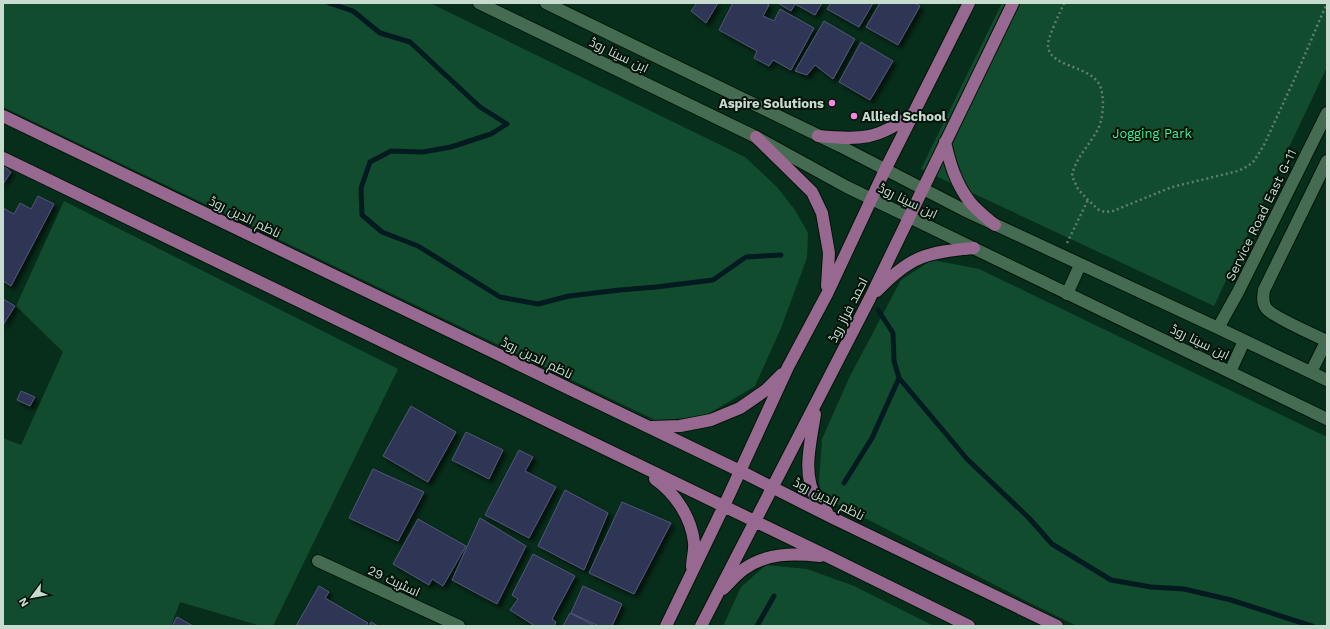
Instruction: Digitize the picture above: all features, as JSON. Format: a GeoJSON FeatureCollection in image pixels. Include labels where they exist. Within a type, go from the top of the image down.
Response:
{"type":"FeatureCollection","features":[{"type":"Feature","properties":{"kind":"main road","name":"ابن سینا روڈ"},"geometry":{"type":"LineString","coordinates":[[479,3],[756,137],[871,199],[1327,419]]}},
{"type":"Feature","properties":{"kind":"main road","name":"ابن سینا روڈ"},"geometry":{"type":"LineString","coordinates":[[546,3],[818,136],[995,225],[1327,380]]}},
{"type":"Feature","properties":{"kind":"main road","name":"احمد فراز روڈ"},"geometry":{"type":"LineString","coordinates":[[701,626],[870,298],[1013,3]]}},
{"type":"Feature","properties":{"kind":"main road","name":"احمد فراز روڈ"},"geometry":{"type":"LineString","coordinates":[[666,626],[724,506],[788,367],[827,294],[871,199],[966,4]]}},
{"type":"Feature","properties":{"kind":"main road"},"geometry":{"type":"LineString","coordinates":[[818,136],[848,139],[876,135],[896,126],[914,112]]}},
{"type":"Feature","properties":{"kind":"main road","name":"Service Road East G-11"},"geometry":{"type":"LineString","coordinates":[[1218,328],[1238,292],[1327,113]]}},
{"type":"Feature","properties":{"kind":"main road","name":"ناظم الدین روڈ"},"geometry":{"type":"LineString","coordinates":[[3,116],[1058,626]]}},
{"type":"Feature","properties":{"kind":"main road"},"geometry":{"type":"LineString","coordinates":[[756,137],[812,192],[822,214],[830,252],[827,294]]}},
{"type":"Feature","properties":{"kind":"main road"},"geometry":{"type":"LineString","coordinates":[[945,142],[955,178],[962,190],[970,203],[995,225]]}},
{"type":"Feature","properties":{"kind":"main road"},"geometry":{"type":"LineString","coordinates":[[3,158],[969,626]]}},
{"type":"Feature","properties":{"kind":"main road"},"geometry":{"type":"LineString","coordinates":[[1311,372],[1327,341],[1269,312],[1266,308],[1263,296],[1264,290],[1327,161]]}},
{"type":"Feature","properties":{"kind":"main road"},"geometry":{"type":"LineString","coordinates":[[870,298],[896,273],[920,257],[946,250],[974,248]]}},
{"type":"Feature","properties":{"kind":"main road"},"geometry":{"type":"LineString","coordinates":[[1067,294],[1080,264]]}},
{"type":"Feature","properties":{"kind":"main road"},"geometry":{"type":"LineString","coordinates":[[1230,372],[1244,341]]}},
{"type":"Feature","properties":{"kind":"main road"},"geometry":{"type":"LineString","coordinates":[[648,427],[680,426],[711,420],[740,408],[766,390],[788,367]]}},
{"type":"Feature","properties":{"kind":"main road"},"geometry":{"type":"LineString","coordinates":[[817,403],[808,458],[809,478],[817,500],[833,518]]}},
{"type":"Feature","properties":{"kind":"main road"},"geometry":{"type":"LineString","coordinates":[[634,463],[666,487],[686,514],[694,542],[691,574]]}},
{"type":"Feature","properties":{"kind":"main road"},"geometry":{"type":"LineString","coordinates":[[717,594],[744,569],[767,557],[797,553],[829,557]]}},
{"type":"Feature","properties":{"kind":"main road","name":"اسٹریٹ 29"},"geometry":{"type":"LineString","coordinates":[[318,561],[459,626]]}},
{"type":"Feature","properties":{"kind":"path"},"geometry":{"type":"LineString","coordinates":[[1064,3],[1048,41],[1049,50],[1055,58],[1089,74],[1097,81],[1101,87],[1102,93],[1103,115],[1098,129],[1076,164],[1072,176],[1078,189],[1088,200],[1099,210],[1105,212],[1113,211],[1172,187],[1238,171],[1254,161],[1264,145],[1327,3]]}},
{"type":"Feature","properties":{"kind":"path"},"geometry":{"type":"LineString","coordinates":[[1061,256],[1088,200]]}},
{"type":"Feature","properties":{"kind":"green space"},"geometry":{"type":"Polygon","coordinates":[[[3,3],[430,3],[745,157],[777,187],[795,210],[808,233],[807,258],[781,328],[755,386],[705,416],[657,421],[3,107],[3,3]]]}},
{"type":"Feature","properties":{"kind":"green space","name":"Jogging Park"},"geometry":{"type":"Polygon","coordinates":[[[1002,3],[1327,3],[1327,67],[1214,306],[921,169],[1002,3]]]}},
{"type":"Feature","properties":{"kind":"green space"},"geometry":{"type":"Polygon","coordinates":[[[64,201],[398,369],[273,626],[261,626],[180,602],[171,626],[3,626],[3,438],[21,445],[63,352],[16,306],[64,201]]]}},
{"type":"Feature","properties":{"kind":"green space"},"geometry":{"type":"Polygon","coordinates":[[[932,260],[979,269],[1327,437],[1327,626],[1077,626],[822,496],[819,482],[822,439],[850,376],[901,280],[932,260]]]}},
{"type":"Feature","properties":{"kind":"green space"},"geometry":{"type":"Polygon","coordinates":[[[766,565],[807,569],[854,586],[934,626],[723,626],[741,587],[766,565]]]}},
{"type":"Feature","properties":{"kind":"building"},"geometry":{"type":"Polygon","coordinates":[[[697,3],[718,3],[706,23],[691,11],[697,3]]]}},
{"type":"Feature","properties":{"kind":"building"},"geometry":{"type":"Polygon","coordinates":[[[733,3],[766,3],[769,5],[763,16],[774,21],[780,9],[814,28],[791,70],[773,60],[769,66],[754,58],[757,51],[719,30],[733,3]]]}},
{"type":"Feature","properties":{"kind":"building"},"geometry":{"type":"Polygon","coordinates":[[[778,3],[822,3],[815,15],[795,4],[791,11],[778,3]]]}},
{"type":"Feature","properties":{"kind":"building"},"geometry":{"type":"Polygon","coordinates":[[[831,3],[873,3],[859,27],[827,9],[831,3]]]}},
{"type":"Feature","properties":{"kind":"building"},"geometry":{"type":"Polygon","coordinates":[[[880,3],[915,3],[920,6],[898,45],[866,27],[880,3]]]}},
{"type":"Feature","properties":{"kind":"building"},"geometry":{"type":"Polygon","coordinates":[[[824,21],[855,39],[833,79],[815,65],[807,75],[795,71],[824,21]]]}},
{"type":"Feature","properties":{"kind":"building"},"geometry":{"type":"Polygon","coordinates":[[[861,42],[893,61],[870,100],[839,82],[861,42]]]}},
{"type":"Feature","properties":{"kind":"building"},"geometry":{"type":"Polygon","coordinates":[[[3,166],[11,172],[3,184],[3,166]]]}},
{"type":"Feature","properties":{"kind":"building"},"geometry":{"type":"Polygon","coordinates":[[[38,196],[54,204],[11,286],[3,281],[3,208],[14,214],[20,203],[31,209],[38,196]]]}},
{"type":"Feature","properties":{"kind":"building"},"geometry":{"type":"Polygon","coordinates":[[[3,299],[15,306],[3,325],[3,299]]]}},
{"type":"Feature","properties":{"kind":"building"},"geometry":{"type":"Polygon","coordinates":[[[21,391],[35,397],[30,406],[17,400],[21,391]]]}},
{"type":"Feature","properties":{"kind":"building"},"geometry":{"type":"Polygon","coordinates":[[[411,406],[456,432],[428,482],[383,456],[411,406]]]}},
{"type":"Feature","properties":{"kind":"building"},"geometry":{"type":"Polygon","coordinates":[[[466,432],[503,450],[489,479],[452,460],[466,432]]]}},
{"type":"Feature","properties":{"kind":"building"},"geometry":{"type":"Polygon","coordinates":[[[519,450],[533,457],[525,471],[556,487],[529,538],[485,515],[519,450]]]}},
{"type":"Feature","properties":{"kind":"building"},"geometry":{"type":"Polygon","coordinates":[[[373,469],[424,492],[398,541],[349,518],[373,469]]]}},
{"type":"Feature","properties":{"kind":"building"},"geometry":{"type":"Polygon","coordinates":[[[565,490],[608,513],[584,570],[538,546],[565,490]]]}},
{"type":"Feature","properties":{"kind":"building"},"geometry":{"type":"Polygon","coordinates":[[[622,502],[671,523],[634,594],[589,573],[622,502]]]}},
{"type":"Feature","properties":{"kind":"building"},"geometry":{"type":"Polygon","coordinates":[[[480,518],[526,546],[497,604],[452,580],[480,518]]]}},
{"type":"Feature","properties":{"kind":"building"},"geometry":{"type":"Polygon","coordinates":[[[418,519],[466,546],[443,586],[432,579],[429,585],[393,564],[418,519]]]}},
{"type":"Feature","properties":{"kind":"building"},"geometry":{"type":"Polygon","coordinates":[[[533,554],[575,576],[552,619],[556,622],[554,626],[535,626],[510,610],[518,599],[512,595],[533,554]]]}},
{"type":"Feature","properties":{"kind":"building"},"geometry":{"type":"Polygon","coordinates":[[[319,586],[329,592],[325,598],[368,623],[366,626],[296,626],[319,586]]]}},
{"type":"Feature","properties":{"kind":"building"},"geometry":{"type":"Polygon","coordinates":[[[583,586],[622,604],[612,626],[599,626],[571,613],[583,586]]]}},
{"type":"Feature","properties":{"kind":"building"},"geometry":{"type":"Polygon","coordinates":[[[570,613],[595,626],[563,626],[570,613]]]}},
{"type":"Feature","properties":{"kind":"building"},"geometry":{"type":"Polygon","coordinates":[[[177,617],[193,626],[172,626],[177,617]]]}},
{"type":"Feature","properties":{"kind":"building"},"geometry":{"type":"Polygon","coordinates":[[[371,622],[378,626],[369,626],[371,622]]]}},
{"type":"Feature","properties":{"kind":"waterway"},"geometry":{"type":"LineString","coordinates":[[329,3],[353,11],[380,33],[410,42],[480,107],[507,124],[491,134],[451,147],[423,152],[391,151],[370,162],[361,188],[362,215],[382,232],[418,246],[500,297],[538,304],[569,296],[713,280],[746,257],[781,255]]}},
{"type":"Feature","properties":{"kind":"waterway"},"geometry":{"type":"LineString","coordinates":[[878,310],[893,333],[894,361],[899,378],[967,459],[1029,518],[1052,544],[1111,580],[1151,587],[1184,589],[1231,600],[1312,626]]}},
{"type":"Feature","properties":{"kind":"waterway"},"geometry":{"type":"LineString","coordinates":[[844,483],[872,438],[899,378]]}},
{"type":"Feature","properties":{"kind":"waterway"},"geometry":{"type":"LineString","coordinates":[[757,626],[774,596]]}},
{"type":"Feature","properties":{"kind":"place","name":"Aspire Solutions"},"geometry":{"type":"Point","coordinates":[832,103]}},
{"type":"Feature","properties":{"kind":"place","name":"Allied School"},"geometry":{"type":"Point","coordinates":[854,116]}}]}
